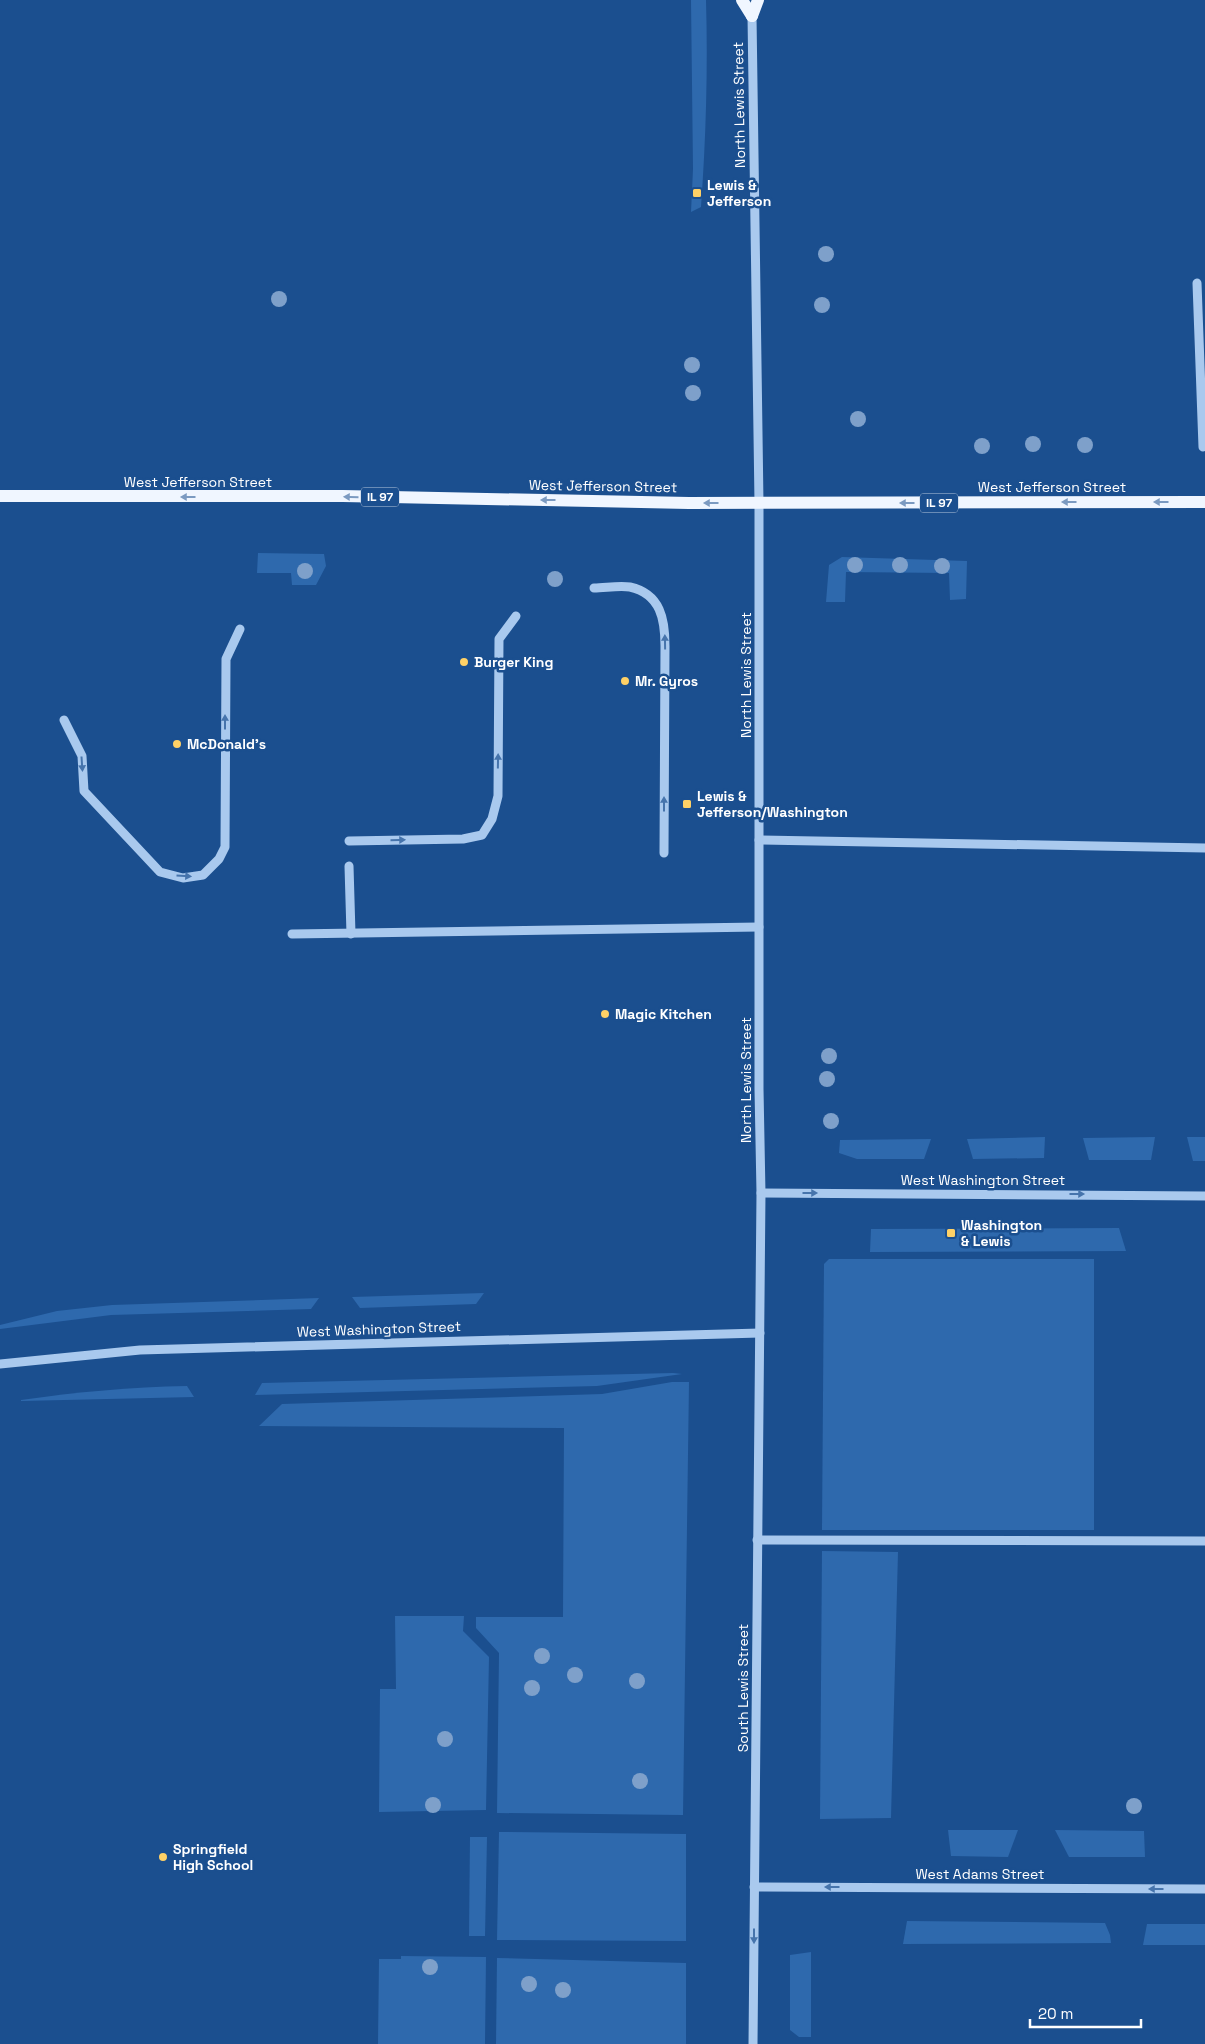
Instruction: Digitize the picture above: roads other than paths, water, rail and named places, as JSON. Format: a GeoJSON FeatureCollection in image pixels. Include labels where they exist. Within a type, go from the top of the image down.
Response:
{"type":"FeatureCollection","features":[{"type":"Feature","properties":{"kind":"main road"},"geometry":{"type":"LineString","coordinates":[[742,0],[752,16]]}},
{"type":"Feature","properties":{"kind":"main road"},"geometry":{"type":"LineString","coordinates":[[752,16],[758,0]]}},
{"type":"Feature","properties":{"kind":"main road","name":"West Jefferson Street"},"geometry":{"type":"LineString","coordinates":[[0,496],[342,496],[759,503],[1205,502]]}},
{"type":"Feature","properties":{"kind":"street","name":"North Lewis Street"},"geometry":{"type":"LineString","coordinates":[[752,16],[759,503],[760,1333]]}},
{"type":"Feature","properties":{"kind":"street"},"geometry":{"type":"LineString","coordinates":[[1197,283],[1203,447]]}},
{"type":"Feature","properties":{"kind":"street"},"geometry":{"type":"LineString","coordinates":[[594,588],[630,587],[654,600],[663,617],[665,646],[664,853]]}},
{"type":"Feature","properties":{"kind":"street"},"geometry":{"type":"LineString","coordinates":[[349,841],[463,839],[482,835],[492,819],[498,796],[499,640],[516,616]]}},
{"type":"Feature","properties":{"kind":"street"},"geometry":{"type":"LineString","coordinates":[[64,720],[82,756],[84,791],[160,872],[183,878],[202,875],[219,859],[225,847],[226,659],[240,629]]}},
{"type":"Feature","properties":{"kind":"street"},"geometry":{"type":"LineString","coordinates":[[759,840],[1205,848]]}},
{"type":"Feature","properties":{"kind":"street"},"geometry":{"type":"LineString","coordinates":[[350,866],[351,934]]}},
{"type":"Feature","properties":{"kind":"street"},"geometry":{"type":"LineString","coordinates":[[292,934],[759,927]]}},
{"type":"Feature","properties":{"kind":"street","name":"West Washington Street"},"geometry":{"type":"LineString","coordinates":[[761,1193],[1205,1196]]}},
{"type":"Feature","properties":{"kind":"street","name":"West Washington Street"},"geometry":{"type":"LineString","coordinates":[[0,1364],[140,1350],[760,1333]]}},
{"type":"Feature","properties":{"kind":"street","name":"South Lewis Street"},"geometry":{"type":"LineString","coordinates":[[753,2044],[760,1333]]}},
{"type":"Feature","properties":{"kind":"street"},"geometry":{"type":"LineString","coordinates":[[757,1540],[1205,1541]]}},
{"type":"Feature","properties":{"kind":"street","name":"West Adams Street"},"geometry":{"type":"LineString","coordinates":[[754,1887],[1205,1889]]}},
{"type":"Feature","properties":{"kind":"place","name":"Lewis & Jefferson"},"geometry":{"type":"Point","coordinates":[697,193]}},
{"type":"Feature","properties":{"kind":"place","name":"Burger King"},"geometry":{"type":"Point","coordinates":[464,662]}},
{"type":"Feature","properties":{"kind":"place","name":"Mr. Gyros"},"geometry":{"type":"Point","coordinates":[625,681]}},
{"type":"Feature","properties":{"kind":"place","name":"McDonald's"},"geometry":{"type":"Point","coordinates":[177,744]}},
{"type":"Feature","properties":{"kind":"place","name":"Lewis & Jefferson/Washington"},"geometry":{"type":"Point","coordinates":[687,804]}},
{"type":"Feature","properties":{"kind":"place","name":"Magic Kitchen"},"geometry":{"type":"Point","coordinates":[605,1014]}},
{"type":"Feature","properties":{"kind":"place","name":"Washington & Lewis"},"geometry":{"type":"Point","coordinates":[951,1233]}},
{"type":"Feature","properties":{"kind":"place","name":"Springfield High School"},"geometry":{"type":"Point","coordinates":[163,1857]}}]}
